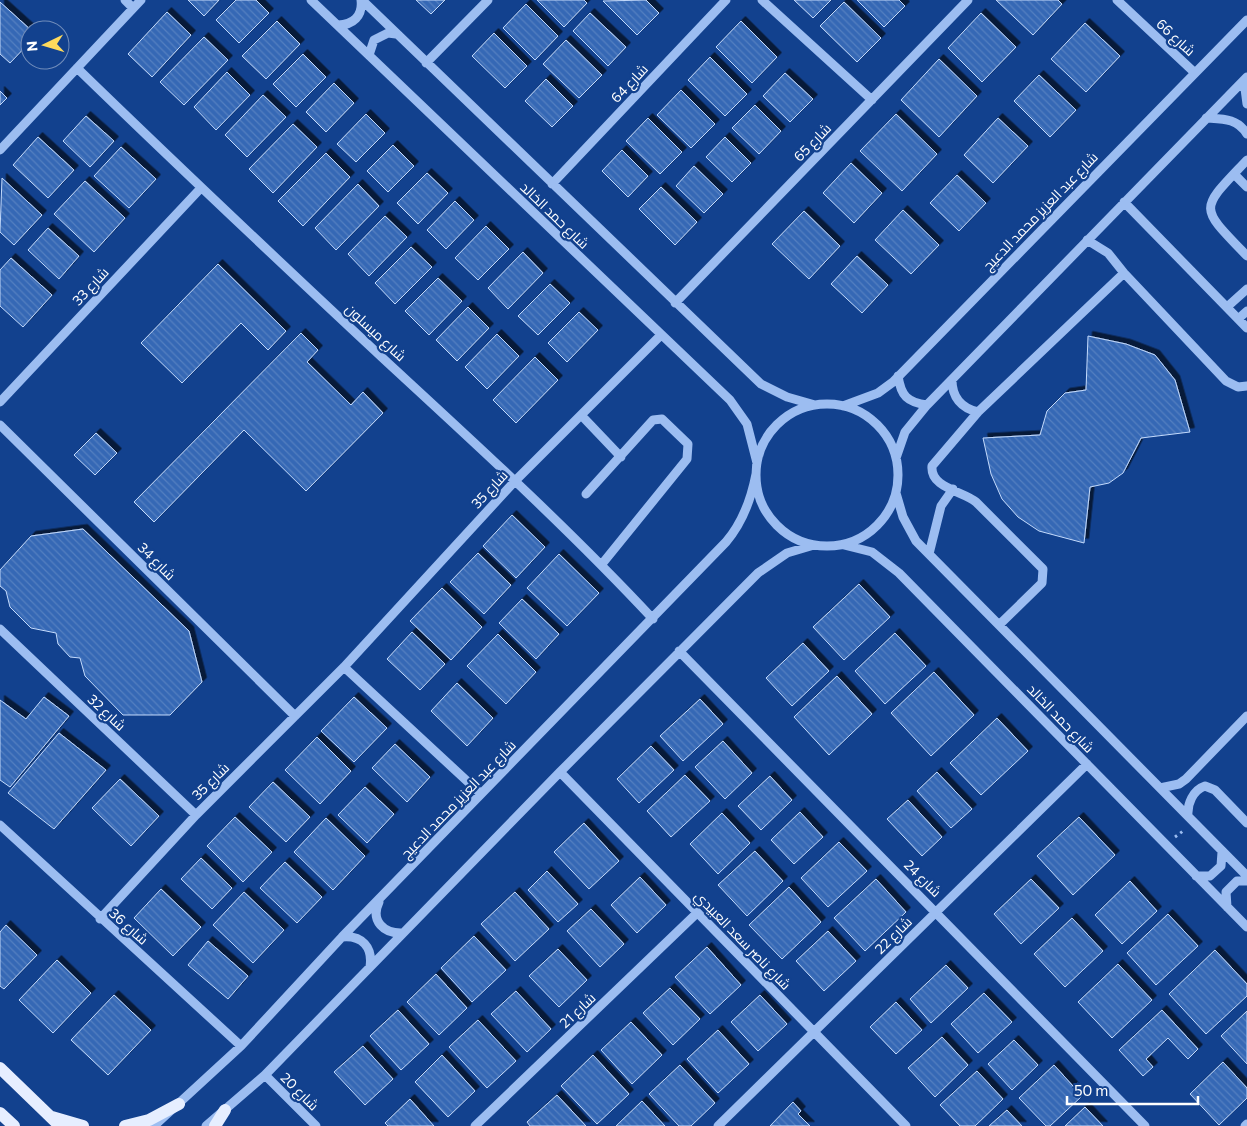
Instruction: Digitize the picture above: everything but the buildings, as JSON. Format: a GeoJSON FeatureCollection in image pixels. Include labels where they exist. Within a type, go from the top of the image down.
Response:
{"type":"FeatureCollection","features":[{"type":"Feature","properties":{"kind":"main road"},"geometry":{"type":"LineString","coordinates":[[0,1068],[60,1126]]}},
{"type":"Feature","properties":{"kind":"main road"},"geometry":{"type":"LineString","coordinates":[[125,1126],[149,1120],[179,1104]]}},
{"type":"Feature","properties":{"kind":"main road"},"geometry":{"type":"LineString","coordinates":[[215,1126],[225,1110]]}},
{"type":"Feature","properties":{"kind":"main road"},"geometry":{"type":"LineString","coordinates":[[0,1113],[14,1126]]}},
{"type":"Feature","properties":{"kind":"main road"},"geometry":{"type":"LineString","coordinates":[[50,1116],[83,1126]]}},
{"type":"Feature","properties":{"kind":"street"},"geometry":{"type":"LineString","coordinates":[[125,0],[133,8]]}},
{"type":"Feature","properties":{"kind":"street"},"geometry":{"type":"LineString","coordinates":[[0,150],[141,0]]}},
{"type":"Feature","properties":{"kind":"street","name":"شارع حمد الخالد"},"geometry":{"type":"LineString","coordinates":[[311,0],[730,400],[742,414],[751,433],[757,463]]}},
{"type":"Feature","properties":{"kind":"street"},"geometry":{"type":"LineString","coordinates":[[338,25],[354,22],[359,16],[362,7],[361,0]]}},
{"type":"Feature","properties":{"kind":"street","name":"شارع حمد الخالد"},"geometry":{"type":"LineString","coordinates":[[361,0],[761,384],[787,397],[815,405]]}},
{"type":"Feature","properties":{"kind":"street"},"geometry":{"type":"LineString","coordinates":[[426,63],[488,0]]}},
{"type":"Feature","properties":{"kind":"street","name":"شارع 64"},"geometry":{"type":"LineString","coordinates":[[552,184],[726,0]]}},
{"type":"Feature","properties":{"kind":"street"},"geometry":{"type":"LineString","coordinates":[[762,0],[872,100]]}},
{"type":"Feature","properties":{"kind":"street","name":"شارع 65"},"geometry":{"type":"LineString","coordinates":[[676,302],[968,0]]}},
{"type":"Feature","properties":{"kind":"street","name":"شارع 66"},"geometry":{"type":"LineString","coordinates":[[1117,0],[1195,73]]}},
{"type":"Feature","properties":{"kind":"street","name":"شارع عبد العزيز محمد الدعيج"},"geometry":{"type":"LineString","coordinates":[[843,406],[878,394],[898,376],[1247,20]]}},
{"type":"Feature","properties":{"kind":"street"},"geometry":{"type":"LineString","coordinates":[[369,55],[374,40],[388,33],[396,34]]}},
{"type":"Feature","properties":{"kind":"street","name":"شارع ميسلون"},"geometry":{"type":"LineString","coordinates":[[77,68],[200,188],[602,564],[653,619]]}},
{"type":"Feature","properties":{"kind":"street"},"geometry":{"type":"LineString","coordinates":[[1245,79],[1247,104]]}},
{"type":"Feature","properties":{"kind":"street"},"geometry":{"type":"LineString","coordinates":[[896,458],[905,432],[927,405],[1245,79]]}},
{"type":"Feature","properties":{"kind":"street"},"geometry":{"type":"LineString","coordinates":[[1206,118],[1227,119],[1236,122],[1247,134]]}},
{"type":"Feature","properties":{"kind":"street"},"geometry":{"type":"LineString","coordinates":[[1247,160],[1212,199],[1210,213],[1213,220],[1247,256]]}},
{"type":"Feature","properties":{"kind":"street"},"geometry":{"type":"LineString","coordinates":[[1234,174],[1247,187]]}},
{"type":"Feature","properties":{"kind":"street","name":"شارع 33"},"geometry":{"type":"LineString","coordinates":[[0,402],[200,188]]}},
{"type":"Feature","properties":{"kind":"street"},"geometry":{"type":"LineString","coordinates":[[1124,202],[1247,328]]}},
{"type":"Feature","properties":{"kind":"street"},"geometry":{"type":"LineString","coordinates":[[1087,240],[1108,253],[1124,273],[1226,381],[1238,387],[1247,386]]}},
{"type":"Feature","properties":{"kind":"street"},"geometry":{"type":"LineString","coordinates":[[999,625],[1042,583],[1043,569],[976,502],[937,482],[933,477],[932,466],[978,412],[1124,273]]}},
{"type":"Feature","properties":{"kind":"street"},"geometry":{"type":"LineString","coordinates":[[1227,307],[1247,289]]}},
{"type":"Feature","properties":{"kind":"street"},"geometry":{"type":"LineString","coordinates":[[1238,319],[1247,311]]}},
{"type":"Feature","properties":{"kind":"street","name":"شارع 35"},"geometry":{"type":"LineString","coordinates":[[100,918],[196,815],[344,667],[515,481],[661,335]]}},
{"type":"Feature","properties":{"kind":"street"},"geometry":{"type":"LineString","coordinates":[[898,376],[900,392],[911,403],[927,405]]}},
{"type":"Feature","properties":{"kind":"street"},"geometry":{"type":"LineString","coordinates":[[952,380],[952,388],[958,402],[978,412]]}},
{"type":"Feature","properties":{"kind":"street"},"geometry":{"type":"LineString","coordinates":[[206,1126],[265,1075],[560,772],[766,566],[787,553],[814,546],[844,545],[864,536],[881,522],[890,508],[896,493],[898,475],[896,458],[889,440],[877,424],[861,413],[843,406],[815,405],[792,413],[781,420],[765,440],[757,463],[756,474],[760,499],[772,520],[791,537],[814,546]]}},
{"type":"Feature","properties":{"kind":"street"},"geometry":{"type":"LineString","coordinates":[[581,415],[620,457]]}},
{"type":"Feature","properties":{"kind":"street"},"geometry":{"type":"LineString","coordinates":[[586,494],[653,420],[657,418],[662,419],[688,444],[687,459],[602,564]]}},
{"type":"Feature","properties":{"kind":"street","name":"شارع 34"},"geometry":{"type":"LineString","coordinates":[[0,425],[295,716]]}},
{"type":"Feature","properties":{"kind":"street","name":"شارع عبد العزيز محمد الدعيج"},"geometry":{"type":"LineString","coordinates":[[154,1126],[241,1046],[342,937],[653,619],[735,531],[749,504],[756,474]]}},
{"type":"Feature","properties":{"kind":"street"},"geometry":{"type":"LineString","coordinates":[[929,554],[941,506],[953,489]]}},
{"type":"Feature","properties":{"kind":"street","name":"شارع حمد الخالد"},"geometry":{"type":"LineString","coordinates":[[896,493],[907,526],[916,541],[1247,876]]}},
{"type":"Feature","properties":{"kind":"street","name":"شارع حمد الخالد"},"geometry":{"type":"LineString","coordinates":[[844,545],[872,552],[899,573],[1247,928]]}},
{"type":"Feature","properties":{"kind":"street","name":"شارع 32"},"geometry":{"type":"LineString","coordinates":[[0,629],[196,815]]}},
{"type":"Feature","properties":{"kind":"street","name":"شارع 24"},"geometry":{"type":"LineString","coordinates":[[680,651],[1144,1126]]}},
{"type":"Feature","properties":{"kind":"street"},"geometry":{"type":"LineString","coordinates":[[344,667],[481,794]]}},
{"type":"Feature","properties":{"kind":"street"},"geometry":{"type":"LineString","coordinates":[[1160,788],[1179,784],[1186,779],[1246,719]]}},
{"type":"Feature","properties":{"kind":"street","name":"شارع 22"},"geometry":{"type":"LineString","coordinates":[[718,1126],[1087,764]]}},
{"type":"Feature","properties":{"kind":"street","name":"شارع ناصر سعد العبيدي"},"geometry":{"type":"LineString","coordinates":[[560,772],[906,1126]]}},
{"type":"Feature","properties":{"kind":"street"},"geometry":{"type":"LineString","coordinates":[[1188,816],[1190,800],[1201,787],[1205,786],[1215,790],[1247,823]]}},
{"type":"Feature","properties":{"kind":"street","name":"شارع 36"},"geometry":{"type":"LineString","coordinates":[[0,824],[241,1046]]}},
{"type":"Feature","properties":{"kind":"street"},"geometry":{"type":"LineString","coordinates":[[1196,876],[1210,876],[1221,866],[1222,852]]}},
{"type":"Feature","properties":{"kind":"street"},"geometry":{"type":"LineString","coordinates":[[1227,907],[1226,892],[1237,881],[1247,881]]}},
{"type":"Feature","properties":{"kind":"street"},"geometry":{"type":"LineString","coordinates":[[380,899],[376,907],[379,925],[386,931],[394,934],[403,933]]}},
{"type":"Feature","properties":{"kind":"street","name":"شارع 21"},"geometry":{"type":"LineString","coordinates":[[475,1126],[698,913]]}},
{"type":"Feature","properties":{"kind":"street"},"geometry":{"type":"LineString","coordinates":[[342,937],[350,936],[365,943],[370,950],[370,967]]}},
{"type":"Feature","properties":{"kind":"street","name":"شارع 20"},"geometry":{"type":"LineString","coordinates":[[265,1075],[316,1126]]}},
{"type":"Feature","properties":{"kind":"path"},"geometry":{"type":"LineString","coordinates":[[1170,832],[1176,838],[1183,831],[1177,825]]}}]}
